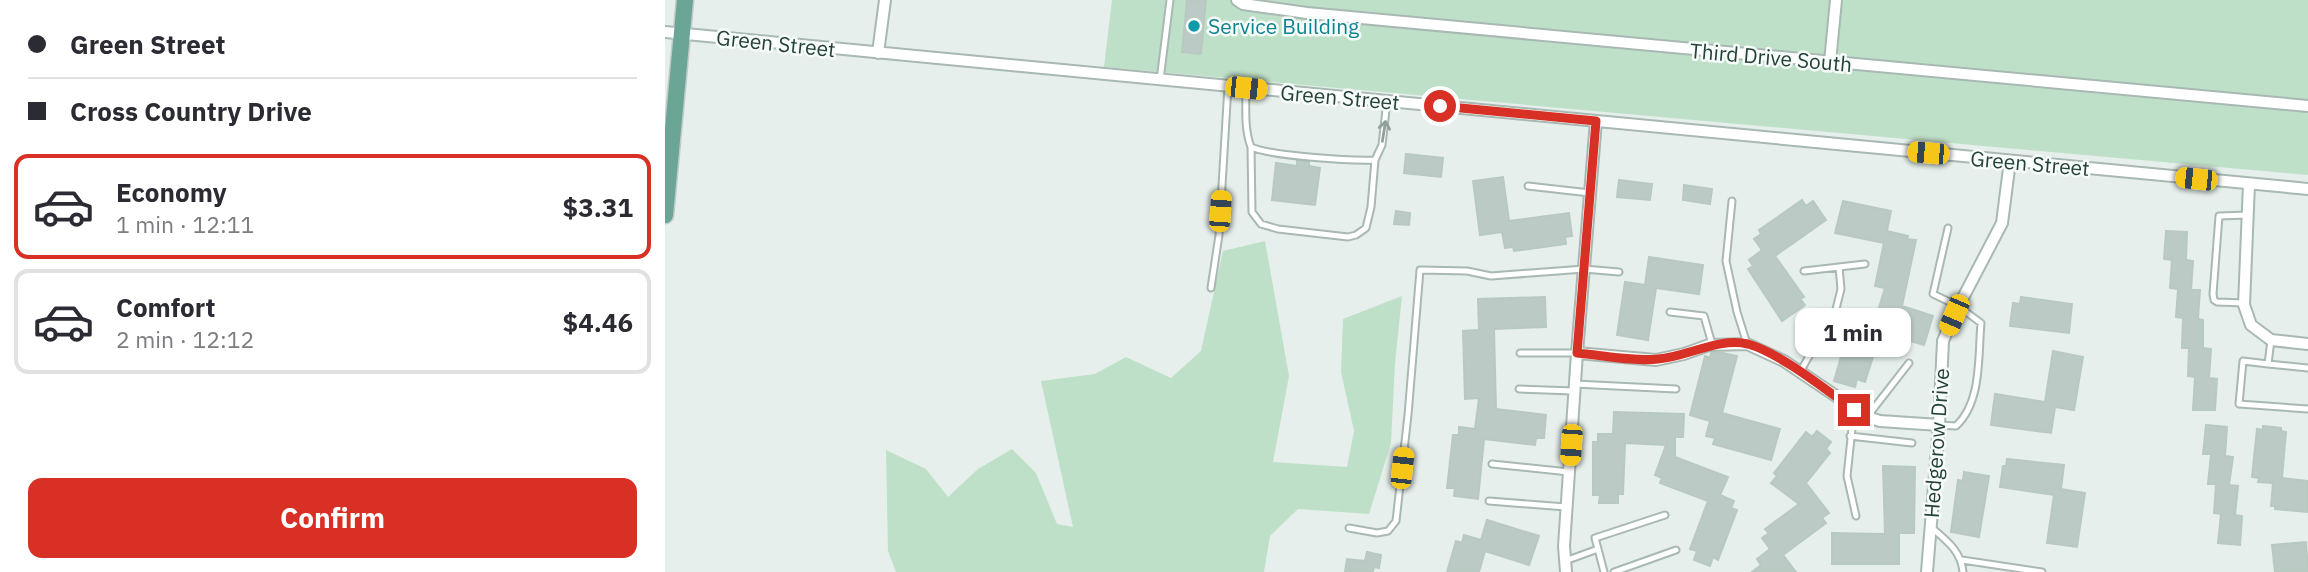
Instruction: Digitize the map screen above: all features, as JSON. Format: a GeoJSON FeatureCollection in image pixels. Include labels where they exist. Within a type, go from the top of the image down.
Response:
{"type":"FeatureCollection","features":[{"type":"Feature","properties":{"kind":"main road"},"geometry":{"type":"LineString","coordinates":[[665,206],[673,33],[685,0]]}},
{"type":"Feature","properties":{"kind":"street"},"geometry":{"type":"LineString","coordinates":[[878,53],[885,0]]}},
{"type":"Feature","properties":{"kind":"street","name":"Third Drive South"},"geometry":{"type":"LineString","coordinates":[[1237,0],[1243,4],[1307,13],[2308,106]]}},
{"type":"Feature","properties":{"kind":"street"},"geometry":{"type":"LineString","coordinates":[[1830,62],[1836,0]]}},
{"type":"Feature","properties":{"kind":"street","name":"Green Street"},"geometry":{"type":"LineString","coordinates":[[673,33],[2308,189]]}},
{"type":"Feature","properties":{"kind":"street"},"geometry":{"type":"LineString","coordinates":[[1566,567],[1564,546],[1574,387],[1596,121]]}},
{"type":"Feature","properties":{"kind":"street","name":"Hedgerow Drive"},"geometry":{"type":"LineString","coordinates":[[1927,572],[1943,341],[1958,306],[2002,223],[2010,161]]}},
{"type":"Feature","properties":{"kind":"street"},"geometry":{"type":"LineString","coordinates":[[2249,184],[2244,303],[2251,325],[2271,340],[2308,344]]}},
{"type":"Feature","properties":{"kind":"street"},"geometry":{"type":"LineString","coordinates":[[1577,353],[1656,360],[1712,345],[1747,344],[1784,361],[1867,417],[1881,421],[1939,425]]}},
{"type":"Feature","properties":{"kind":"lane"},"geometry":{"type":"LineString","coordinates":[[1160,79],[1170,0]]}},
{"type":"Feature","properties":{"kind":"lane"},"geometry":{"type":"LineString","coordinates":[[1211,288],[1219,236],[1228,86]]}},
{"type":"Feature","properties":{"kind":"lane"},"geometry":{"type":"LineString","coordinates":[[1246,88],[1246,122],[1251,147],[1252,212],[1261,224],[1278,229],[1348,237],[1366,228],[1371,207],[1375,160],[1382,145],[1387,101]]}},
{"type":"Feature","properties":{"kind":"lane"},"geometry":{"type":"LineString","coordinates":[[1251,147],[1259,151],[1287,154],[1375,160]]}},
{"type":"Feature","properties":{"kind":"lane"},"geometry":{"type":"LineString","coordinates":[[1528,186],[1590,193]]}},
{"type":"Feature","properties":{"kind":"lane"},"geometry":{"type":"LineString","coordinates":[[1732,201],[1726,261],[1747,344]]}},
{"type":"Feature","properties":{"kind":"lane"},"geometry":{"type":"LineString","coordinates":[[2244,303],[2217,302],[2213,294],[2219,216],[2248,215]]}},
{"type":"Feature","properties":{"kind":"lane"},"geometry":{"type":"LineString","coordinates":[[1939,425],[1956,426],[1964,419],[1975,389],[1981,323],[1958,306],[1933,294],[1948,228]]}},
{"type":"Feature","properties":{"kind":"lane"},"geometry":{"type":"LineString","coordinates":[[1804,271],[1865,264]]}},
{"type":"Feature","properties":{"kind":"lane"},"geometry":{"type":"LineString","coordinates":[[1800,372],[1836,309],[1841,289],[1839,267]]}},
{"type":"Feature","properties":{"kind":"lane"},"geometry":{"type":"LineString","coordinates":[[1349,527],[1377,533],[1388,531],[1396,521],[1420,270],[1467,271],[1491,276],[1584,269],[1619,272]]}},
{"type":"Feature","properties":{"kind":"lane"},"geometry":{"type":"LineString","coordinates":[[1670,312],[1704,316],[1712,345]]}},
{"type":"Feature","properties":{"kind":"lane"},"geometry":{"type":"LineString","coordinates":[[2268,364],[2271,340]]}},
{"type":"Feature","properties":{"kind":"lane"},"geometry":{"type":"LineString","coordinates":[[1520,353],[1577,353]]}},
{"type":"Feature","properties":{"kind":"lane"},"geometry":{"type":"LineString","coordinates":[[2308,368],[2243,361],[2239,404],[2308,409]]}},
{"type":"Feature","properties":{"kind":"lane"},"geometry":{"type":"LineString","coordinates":[[1867,417],[1909,363]]}},
{"type":"Feature","properties":{"kind":"lane"},"geometry":{"type":"LineString","coordinates":[[1519,389],[1676,389]]}},
{"type":"Feature","properties":{"kind":"lane"},"geometry":{"type":"LineString","coordinates":[[1854,410],[1847,476],[1856,516]]}},
{"type":"Feature","properties":{"kind":"lane"},"geometry":{"type":"LineString","coordinates":[[1850,436],[1912,443]]}},
{"type":"Feature","properties":{"kind":"lane"},"geometry":{"type":"LineString","coordinates":[[1492,464],[1569,472]]}},
{"type":"Feature","properties":{"kind":"lane"},"geometry":{"type":"LineString","coordinates":[[1489,501],[1566,507]]}},
{"type":"Feature","properties":{"kind":"lane"},"geometry":{"type":"LineString","coordinates":[[1604,572],[1595,538],[1665,515]]}},
{"type":"Feature","properties":{"kind":"lane"},"geometry":{"type":"LineString","coordinates":[[1931,526],[1957,551],[1962,560],[1963,572]]}},
{"type":"Feature","properties":{"kind":"lane"},"geometry":{"type":"LineString","coordinates":[[1566,567],[1598,550]]}},
{"type":"Feature","properties":{"kind":"lane"},"geometry":{"type":"LineString","coordinates":[[1614,572],[1676,550]]}},
{"type":"Feature","properties":{"kind":"lane"},"geometry":{"type":"LineString","coordinates":[[1962,560],[2042,572]]}},
{"type":"Feature","properties":{"kind":"green space"},"geometry":{"type":"Polygon","coordinates":[[[1112,0],[2308,0],[2308,175],[1104,67],[1112,0]]]}},
{"type":"Feature","properties":{"kind":"green space"},"geometry":{"type":"Polygon","coordinates":[[[1265,241],[1289,376],[1273,462],[1347,467],[1354,431],[1341,372],[1343,319],[1402,296],[1391,443],[1369,514],[1298,509],[1270,536],[1264,572],[896,572],[888,551],[886,450],[926,469],[948,497],[978,469],[1012,449],[1036,473],[1057,524],[1073,527],[1041,381],[1095,374],[1126,357],[1171,378],[1201,351],[1223,251],[1265,241]]]}},
{"type":"Feature","properties":{"kind":"building","name":"Service Building"},"geometry":{"type":"Polygon","coordinates":[[[1187,0],[1206,0],[1201,54],[1182,52],[1187,0]]]}},
{"type":"Feature","properties":{"kind":"building"},"geometry":{"type":"Polygon","coordinates":[[[1406,154],[1443,158],[1441,177],[1404,173],[1406,154]]]}},
{"type":"Feature","properties":{"kind":"building"},"geometry":{"type":"Polygon","coordinates":[[[1297,161],[1309,162],[1309,166],[1320,168],[1315,205],[1272,200],[1276,163],[1297,166],[1297,161]]]}},
{"type":"Feature","properties":{"kind":"building"},"geometry":{"type":"Polygon","coordinates":[[[1503,177],[1509,221],[1569,213],[1572,236],[1565,237],[1566,244],[1514,251],[1513,247],[1505,248],[1502,232],[1480,235],[1473,181],[1503,177]]]}},
{"type":"Feature","properties":{"kind":"building"},"geometry":{"type":"Polygon","coordinates":[[[1619,180],[1652,184],[1650,200],[1617,197],[1619,180]]]}},
{"type":"Feature","properties":{"kind":"building"},"geometry":{"type":"Polygon","coordinates":[[[1684,185],[1712,189],[1710,204],[1683,200],[1684,185]]]}},
{"type":"Feature","properties":{"kind":"building"},"geometry":{"type":"Polygon","coordinates":[[[1802,200],[1806,206],[1813,201],[1826,220],[1775,256],[1804,297],[1800,299],[1805,305],[1782,321],[1748,269],[1753,266],[1749,260],[1762,250],[1754,239],[1761,234],[1759,230],[1802,200]]]}},
{"type":"Feature","properties":{"kind":"building"},"geometry":{"type":"Polygon","coordinates":[[[1843,201],[1891,211],[1887,231],[1916,240],[1902,306],[1933,316],[1924,345],[1881,332],[1865,382],[1857,379],[1855,387],[1834,381],[1851,322],[1856,324],[1859,316],[1875,321],[1885,288],[1875,286],[1884,243],[1835,233],[1843,201]]]}},
{"type":"Feature","properties":{"kind":"building"},"geometry":{"type":"Polygon","coordinates":[[[1396,211],[1410,213],[1409,225],[1394,224],[1396,211]]]}},
{"type":"Feature","properties":{"kind":"building"},"geometry":{"type":"Polygon","coordinates":[[[2166,231],[2187,232],[2186,260],[2193,261],[2191,290],[2200,290],[2198,319],[2203,320],[2203,348],[2211,349],[2209,378],[2217,379],[2215,410],[2193,410],[2195,377],[2188,376],[2189,348],[2182,348],[2183,318],[2176,317],[2178,289],[2170,288],[2172,260],[2164,259],[2166,231]]]}},
{"type":"Feature","properties":{"kind":"building"},"geometry":{"type":"Polygon","coordinates":[[[1649,257],[1703,265],[1699,294],[1656,288],[1648,340],[1617,335],[1625,282],[1645,285],[1649,257]]]}},
{"type":"Feature","properties":{"kind":"building"},"geometry":{"type":"Polygon","coordinates":[[[1545,297],[1546,327],[1494,329],[1496,409],[1546,415],[1544,438],[1536,438],[1535,445],[1484,439],[1478,499],[1454,496],[1455,488],[1447,488],[1453,435],[1459,435],[1459,427],[1475,429],[1479,398],[1465,399],[1463,331],[1479,330],[1478,299],[1545,297]]]}},
{"type":"Feature","properties":{"kind":"building"},"geometry":{"type":"Polygon","coordinates":[[[2021,297],[2072,304],[2069,333],[2010,326],[2013,303],[2020,304],[2021,297]]]}},
{"type":"Feature","properties":{"kind":"building"},"geometry":{"type":"Polygon","coordinates":[[[2053,351],[2083,357],[2074,410],[2055,407],[2051,433],[1991,425],[1995,394],[2045,402],[2053,351]]]}},
{"type":"Feature","properties":{"kind":"building"},"geometry":{"type":"Polygon","coordinates":[[[1711,353],[1737,356],[1722,413],[1780,429],[1771,460],[1713,444],[1715,438],[1706,436],[1710,421],[1690,415],[1705,356],[1710,358],[1711,353]]]}},
{"type":"Feature","properties":{"kind":"building"},"geometry":{"type":"Polygon","coordinates":[[[1614,412],[1684,414],[1683,437],[1675,437],[1675,457],[1728,477],[1720,495],[1734,501],[1731,508],[1737,510],[1718,560],[1713,557],[1710,566],[1694,560],[1697,551],[1690,549],[1708,501],[1660,483],[1662,478],[1655,475],[1666,445],[1625,443],[1623,494],[1618,494],[1618,503],[1599,503],[1600,495],[1593,495],[1593,442],[1598,442],[1598,434],[1613,434],[1614,412]]]}},
{"type":"Feature","properties":{"kind":"building"},"geometry":{"type":"Polygon","coordinates":[[[2206,425],[2227,427],[2225,456],[2233,457],[2229,485],[2238,486],[2235,515],[2242,516],[2240,545],[2218,543],[2221,514],[2214,513],[2216,484],[2208,484],[2211,454],[2203,454],[2206,425]]]}},
{"type":"Feature","properties":{"kind":"building"},"geometry":{"type":"Polygon","coordinates":[[[2263,426],[2281,428],[2281,431],[2286,432],[2282,478],[2308,481],[2308,512],[2275,509],[2275,506],[2271,506],[2273,483],[2258,482],[2259,478],[2252,477],[2257,429],[2263,430],[2263,426]]]}},
{"type":"Feature","properties":{"kind":"building"},"geometry":{"type":"Polygon","coordinates":[[[1817,431],[1831,442],[1826,449],[1830,453],[1806,483],[1829,513],[1822,518],[1826,523],[1783,555],[1796,572],[1752,572],[1761,565],[1757,559],[1770,549],[1762,538],[1769,533],[1765,529],[1799,504],[1771,483],[1777,476],[1774,473],[1806,432],[1812,437],[1817,431]]]}},
{"type":"Feature","properties":{"kind":"building"},"geometry":{"type":"Polygon","coordinates":[[[2007,459],[2064,465],[2061,489],[2085,493],[2077,547],[2047,543],[2054,495],[2000,487],[2003,466],[2006,466],[2007,459]]]}},
{"type":"Feature","properties":{"kind":"building"},"geometry":{"type":"Polygon","coordinates":[[[1883,466],[1915,467],[1914,533],[1899,533],[1899,564],[1832,564],[1832,533],[1885,534],[1883,466]]]}},
{"type":"Feature","properties":{"kind":"building"},"geometry":{"type":"Polygon","coordinates":[[[1964,472],[1989,476],[1979,537],[1951,532],[1958,480],[1963,481],[1964,472]]]}},
{"type":"Feature","properties":{"kind":"building"},"geometry":{"type":"Polygon","coordinates":[[[1487,520],[1539,536],[1529,565],[1485,551],[1479,572],[1447,572],[1456,541],[1462,543],[1464,535],[1481,540],[1487,520]]]}},
{"type":"Feature","properties":{"kind":"building"},"geometry":{"type":"Polygon","coordinates":[[[2306,542],[2308,572],[2275,572],[2272,545],[2306,542]]]}},
{"type":"Feature","properties":{"kind":"building"},"geometry":{"type":"Polygon","coordinates":[[[1367,552],[1381,555],[1379,568],[1374,567],[1373,572],[1345,572],[1347,559],[1365,561],[1367,552]]]}},
{"type":"Feature","properties":{"kind":"place","name":"Service Building"},"geometry":{"type":"Point","coordinates":[1194,26]}},
{"type":"Feature","properties":{"kind":"route"},"geometry":{"type":"LineString","coordinates":[[1440,106],[1596,121],[1577,353],[1656,360],[1709,345],[1747,344],[1784,361],[1854,410]]}}]}
